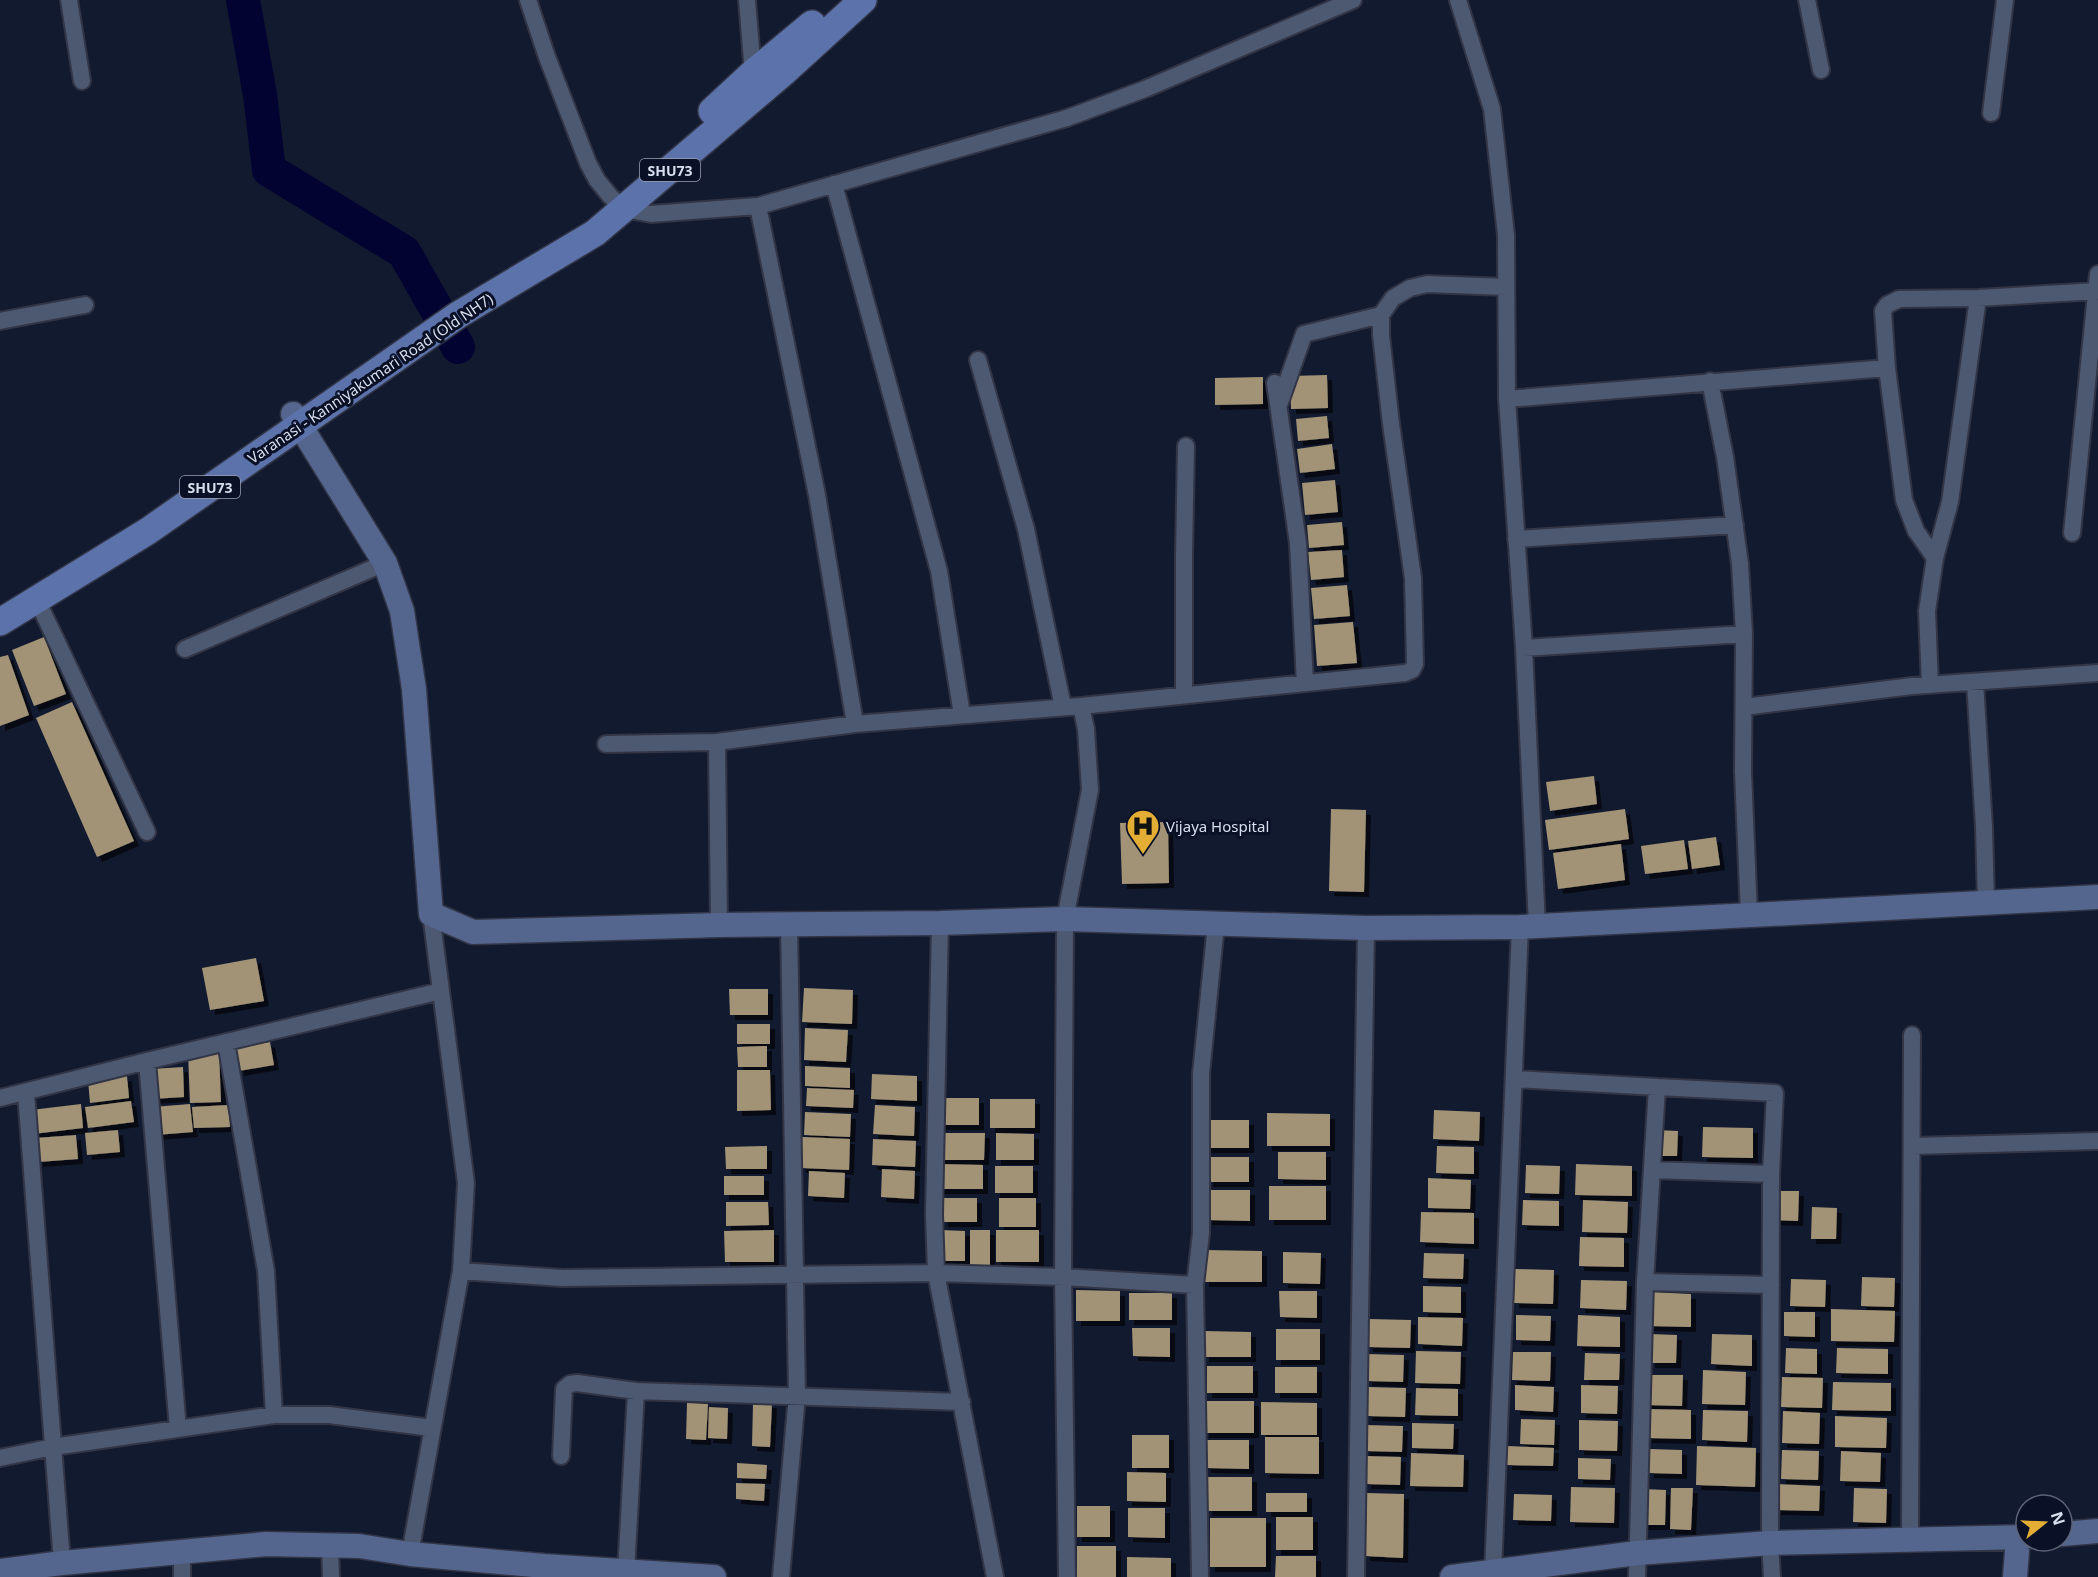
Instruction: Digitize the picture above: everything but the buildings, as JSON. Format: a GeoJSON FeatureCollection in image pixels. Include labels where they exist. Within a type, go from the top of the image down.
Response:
{"type":"FeatureCollection","features":[{"type":"Feature","properties":{"kind":"main road","name":"Varanasi - Kanniyakumari Road (Old NH7)"},"geometry":{"type":"LineString","coordinates":[[0,622],[148,531],[297,419],[454,309],[596,233],[617,202],[753,73],[840,0]]}},
{"type":"Feature","properties":{"kind":"main road","name":"Varanasi - Kanniyakumari Road (Old NH7)"},"geometry":{"type":"LineString","coordinates":[[617,202],[776,80],[863,0]]}},
{"type":"Feature","properties":{"kind":"main road","name":"Varanasi - Kanniyakumari Road (Old NH7)"},"geometry":{"type":"LineString","coordinates":[[0,603],[139,520],[297,419]]}},
{"type":"Feature","properties":{"kind":"street"},"geometry":{"type":"LineString","coordinates":[[69,0],[82,81]]}},
{"type":"Feature","properties":{"kind":"street"},"geometry":{"type":"LineString","coordinates":[[528,0],[547,57],[588,163],[597,180],[617,202],[651,214],[758,206],[1067,118],[1144,89],[1353,0]]}},
{"type":"Feature","properties":{"kind":"street"},"geometry":{"type":"LineString","coordinates":[[747,0],[753,73]]}},
{"type":"Feature","properties":{"kind":"street"},"geometry":{"type":"LineString","coordinates":[[1458,0],[1492,109],[1506,235],[1507,399],[1524,648],[1529,926],[1514,1079],[1493,1572]]}},
{"type":"Feature","properties":{"kind":"street"},"geometry":{"type":"LineString","coordinates":[[1807,0],[1821,70]]}},
{"type":"Feature","properties":{"kind":"street"},"geometry":{"type":"LineString","coordinates":[[1991,113],[2005,0]]}},
{"type":"Feature","properties":{"kind":"street"},"geometry":{"type":"LineString","coordinates":[[834,184],[939,571],[962,716]]}},
{"type":"Feature","properties":{"kind":"street"},"geometry":{"type":"LineString","coordinates":[[758,206],[817,495],[855,724]]}},
{"type":"Feature","properties":{"kind":"street"},"geometry":{"type":"LineString","coordinates":[[2072,533],[2098,274]]}},
{"type":"Feature","properties":{"kind":"street"},"geometry":{"type":"LineString","coordinates":[[606,744],[717,742],[855,724],[1081,706],[1405,672],[1413,669],[1415,664],[1413,578],[1387,391],[1381,315],[1393,298],[1410,288],[1427,284],[1506,287]]}},
{"type":"Feature","properties":{"kind":"street"},"geometry":{"type":"LineString","coordinates":[[1935,558],[1916,531],[1904,500],[1887,368],[1883,311],[1887,305],[1899,299],[1978,298],[2097,291]]}},
{"type":"Feature","properties":{"kind":"street"},"geometry":{"type":"LineString","coordinates":[[1930,685],[1928,611],[1935,558],[1950,502],[1978,298]]}},
{"type":"Feature","properties":{"kind":"street"},"geometry":{"type":"LineString","coordinates":[[0,321],[84,305]]}},
{"type":"Feature","properties":{"kind":"street"},"geometry":{"type":"LineString","coordinates":[[1278,405],[1304,334],[1381,315]]}},
{"type":"Feature","properties":{"kind":"street"},"geometry":{"type":"LineString","coordinates":[[978,360],[1026,529],[1063,706]]}},
{"type":"Feature","properties":{"kind":"street"},"geometry":{"type":"LineString","coordinates":[[1507,399],[1887,368]]}},
{"type":"Feature","properties":{"kind":"street"},"geometry":{"type":"LineString","coordinates":[[1710,381],[1725,457],[1740,564],[1744,634],[1743,772],[1749,914]]}},
{"type":"Feature","properties":{"kind":"street"},"geometry":{"type":"LineString","coordinates":[[1275,382],[1298,543],[1305,683]]}},
{"type":"Feature","properties":{"kind":"street"},"geometry":{"type":"LineString","coordinates":[[297,419],[385,563],[402,611],[414,689],[431,914],[466,1183],[461,1271],[410,1554]]}},
{"type":"Feature","properties":{"kind":"street"},"geometry":{"type":"LineString","coordinates":[[1184,695],[1186,446]]}},
{"type":"Feature","properties":{"kind":"street"},"geometry":{"type":"LineString","coordinates":[[1516,539],[1735,525]]}},
{"type":"Feature","properties":{"kind":"street"},"geometry":{"type":"LineString","coordinates":[[185,649],[385,563]]}},
{"type":"Feature","properties":{"kind":"street"},"geometry":{"type":"LineString","coordinates":[[37,600],[147,832]]}},
{"type":"Feature","properties":{"kind":"street"},"geometry":{"type":"LineString","coordinates":[[1524,648],[1744,634]]}},
{"type":"Feature","properties":{"kind":"street"},"geometry":{"type":"LineString","coordinates":[[1744,706],[1930,685],[2098,673]]}},
{"type":"Feature","properties":{"kind":"street"},"geometry":{"type":"LineString","coordinates":[[1975,682],[1986,902]]}},
{"type":"Feature","properties":{"kind":"street"},"geometry":{"type":"LineString","coordinates":[[1067,1577],[1063,1277],[1065,919],[1090,790],[1086,729],[1081,706]]}},
{"type":"Feature","properties":{"kind":"street"},"geometry":{"type":"LineString","coordinates":[[717,742],[720,925]]}},
{"type":"Feature","properties":{"kind":"street"},"geometry":{"type":"LineString","coordinates":[[431,914],[472,932],[1065,919],[1366,928],[1529,926],[2098,897]]}},
{"type":"Feature","properties":{"kind":"street"},"geometry":{"type":"LineString","coordinates":[[940,923],[934,1214],[936,1273],[995,1577]]}},
{"type":"Feature","properties":{"kind":"street"},"geometry":{"type":"LineString","coordinates":[[1200,1577],[1195,1285],[1201,1233],[1201,1074],[1216,924]]}},
{"type":"Feature","properties":{"kind":"street"},"geometry":{"type":"LineString","coordinates":[[781,1577],[798,1395],[789,925]]}},
{"type":"Feature","properties":{"kind":"street"},"geometry":{"type":"LineString","coordinates":[[1356,1577],[1366,928]]}},
{"type":"Feature","properties":{"kind":"street"},"geometry":{"type":"LineString","coordinates":[[0,1098],[147,1060],[441,991]]}},
{"type":"Feature","properties":{"kind":"street"},"geometry":{"type":"LineString","coordinates":[[1910,1541],[1912,1035]]}},
{"type":"Feature","properties":{"kind":"street"},"geometry":{"type":"LineString","coordinates":[[226,1042],[266,1271],[274,1415]]}},
{"type":"Feature","properties":{"kind":"street"},"geometry":{"type":"LineString","coordinates":[[147,1060],[178,1429]]}},
{"type":"Feature","properties":{"kind":"street"},"geometry":{"type":"LineString","coordinates":[[1514,1079],[1775,1093],[1770,1174],[1770,1544],[1772,1577]]}},
{"type":"Feature","properties":{"kind":"street"},"geometry":{"type":"LineString","coordinates":[[1637,1577],[1645,1282],[1657,1087]]}},
{"type":"Feature","properties":{"kind":"street"},"geometry":{"type":"LineString","coordinates":[[26,1093],[62,1563]]}},
{"type":"Feature","properties":{"kind":"street"},"geometry":{"type":"LineString","coordinates":[[1912,1146],[2098,1141]]}},
{"type":"Feature","properties":{"kind":"street"},"geometry":{"type":"LineString","coordinates":[[1652,1170],[1770,1174]]}},
{"type":"Feature","properties":{"kind":"street"},"geometry":{"type":"LineString","coordinates":[[461,1271],[562,1278],[936,1273],[1063,1277],[1195,1285]]}},
{"type":"Feature","properties":{"kind":"street"},"geometry":{"type":"LineString","coordinates":[[1645,1282],[1771,1285]]}},
{"type":"Feature","properties":{"kind":"street"},"geometry":{"type":"LineString","coordinates":[[561,1456],[564,1389],[570,1384],[577,1383],[636,1391],[962,1402]]}},
{"type":"Feature","properties":{"kind":"street"},"geometry":{"type":"LineString","coordinates":[[626,1572],[636,1391]]}},
{"type":"Feature","properties":{"kind":"street"},"geometry":{"type":"LineString","coordinates":[[0,1458],[53,1447],[274,1415],[329,1415],[432,1428]]}},
{"type":"Feature","properties":{"kind":"street"},"geometry":{"type":"LineString","coordinates":[[2074,1533],[2098,1531]]}},
{"type":"Feature","properties":{"kind":"street"},"geometry":{"type":"LineString","coordinates":[[1452,1577],[1493,1572],[1520,1573],[1637,1553],[1770,1544],[2014,1538]]}},
{"type":"Feature","properties":{"kind":"street"},"geometry":{"type":"LineString","coordinates":[[0,1571],[266,1544],[359,1546],[544,1572],[626,1572],[714,1577]]}},
{"type":"Feature","properties":{"kind":"street"},"geometry":{"type":"LineString","coordinates":[[330,1546],[331,1577]]}},
{"type":"Feature","properties":{"kind":"street"},"geometry":{"type":"LineString","coordinates":[[182,1552],[182,1577]]}},
{"type":"Feature","properties":{"kind":"street"},"geometry":{"type":"LineString","coordinates":[[2015,1577],[2019,1553]]}},
{"type":"Feature","properties":{"kind":"waterway"},"geometry":{"type":"LineString","coordinates":[[243,0],[260,95],[269,170],[404,252],[458,347]]}},
{"type":"Feature","properties":{"kind":"place","name":"Vijaya Hospital"},"geometry":{"type":"Point","coordinates":[1143,855]}}]}
